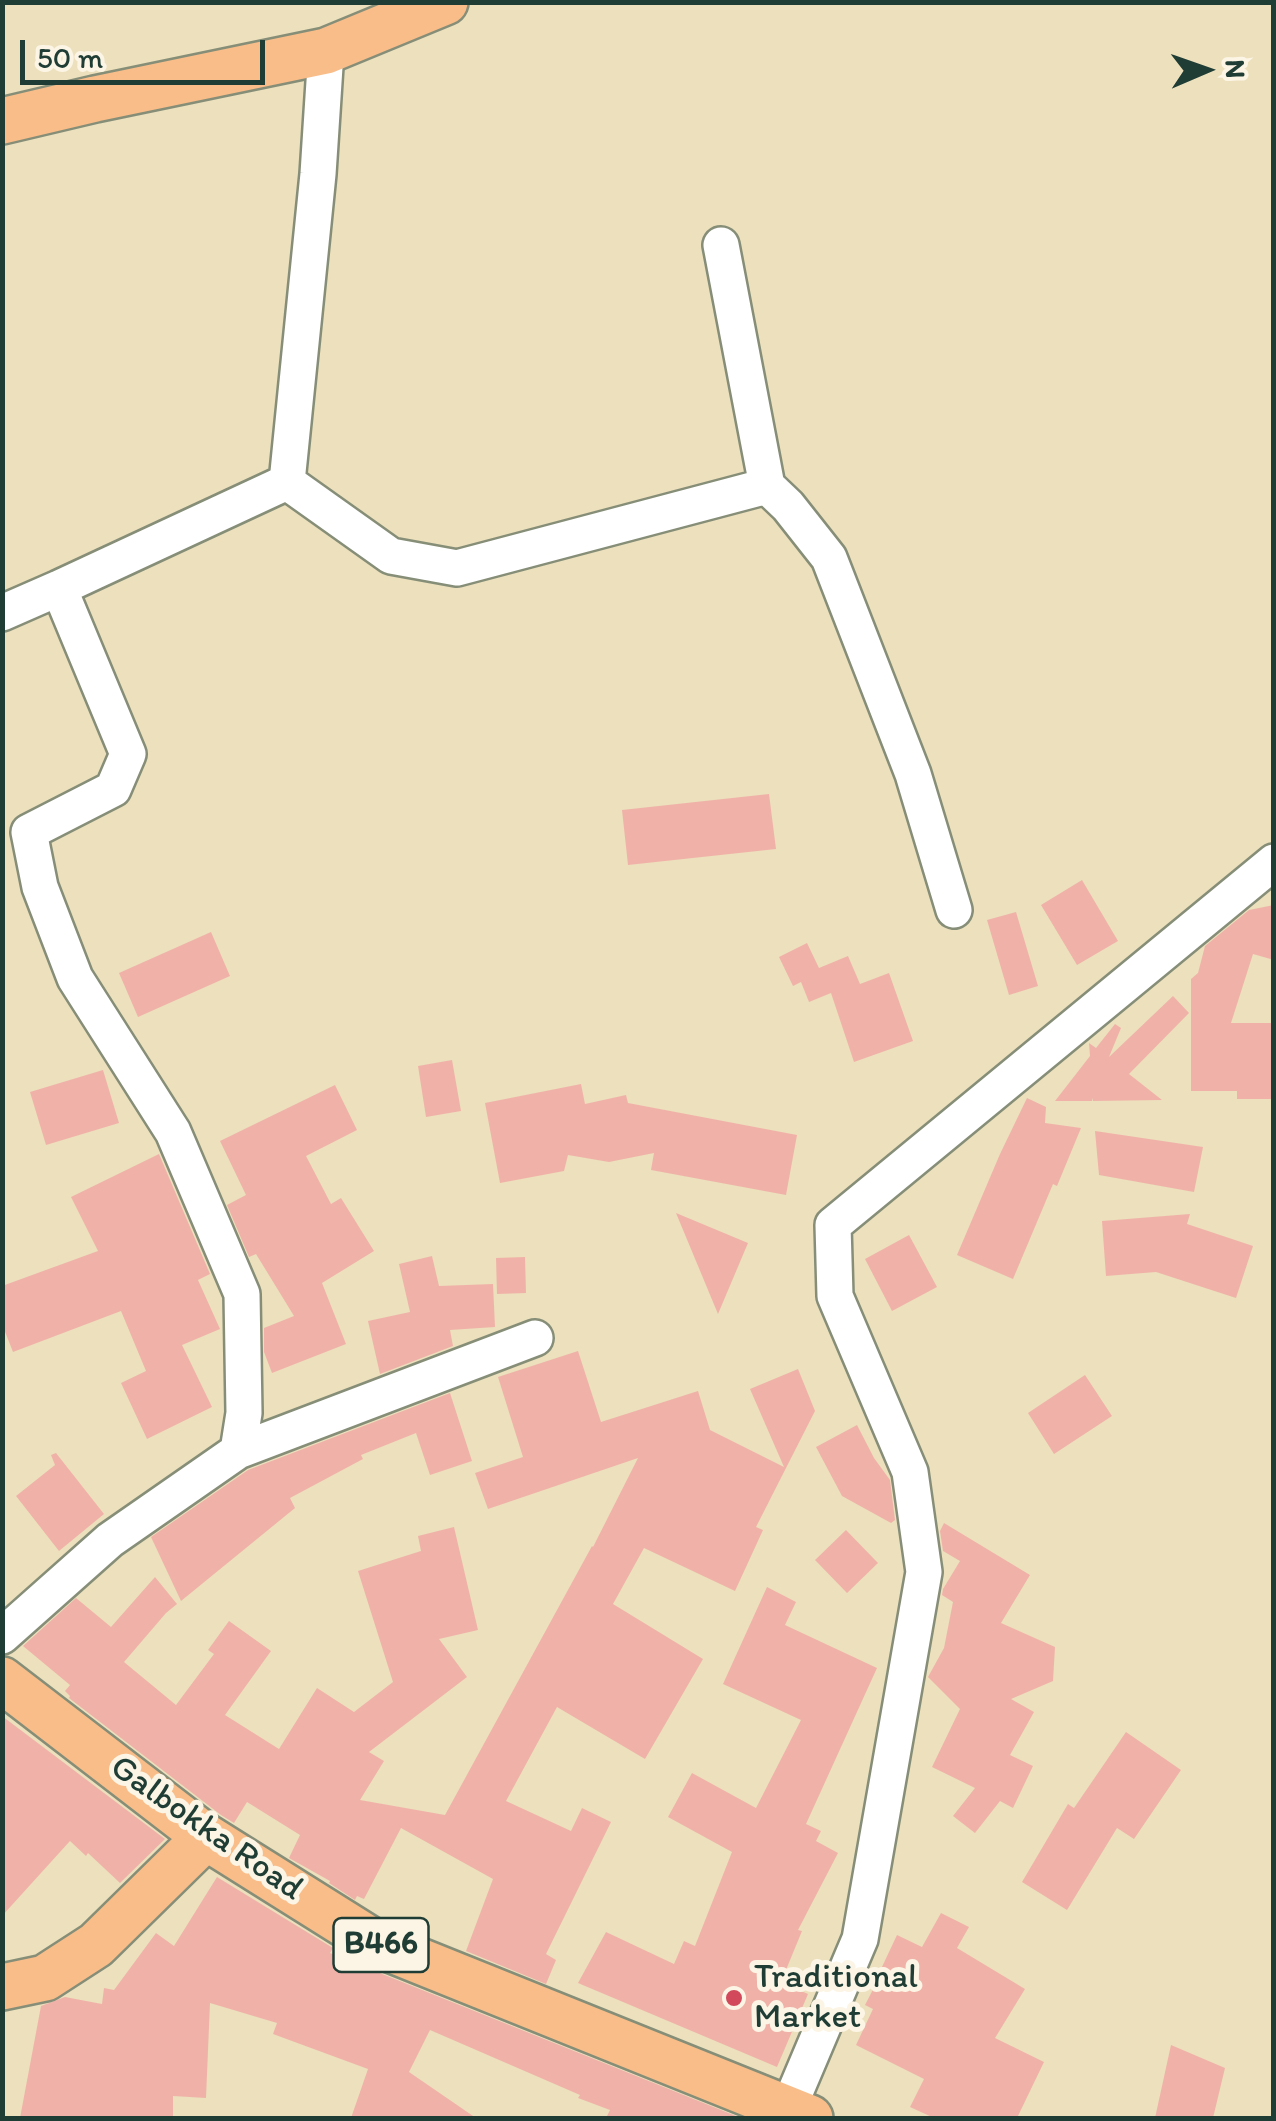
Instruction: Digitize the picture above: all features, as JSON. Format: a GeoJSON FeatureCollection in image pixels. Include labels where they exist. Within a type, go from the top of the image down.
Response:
{"type":"FeatureCollection","features":[{"type":"Feature","properties":{"kind":"main road"},"geometry":{"type":"LineString","coordinates":[[2,121],[326,51],[445,2]]}},
{"type":"Feature","properties":{"kind":"main road","name":"Galbokka Road"},"geometry":{"type":"LineString","coordinates":[[2,1680],[206,1837],[376,1943],[799,2114]]}},
{"type":"Feature","properties":{"kind":"main road"},"geometry":{"type":"LineString","coordinates":[[2,1987],[46,1978],[96,1944],[206,1837]]}},
{"type":"Feature","properties":{"kind":"street"},"geometry":{"type":"LineString","coordinates":[[287,482],[318,174],[326,51]]}},
{"type":"Feature","properties":{"kind":"street"},"geometry":{"type":"LineString","coordinates":[[721,246],[767,486],[788,506],[828,558],[913,774],[954,910]]}},
{"type":"Feature","properties":{"kind":"street"},"geometry":{"type":"LineString","coordinates":[[287,482],[391,556],[457,568],[767,486]]}},
{"type":"Feature","properties":{"kind":"street"},"geometry":{"type":"LineString","coordinates":[[2,613],[287,482]]}},
{"type":"Feature","properties":{"kind":"street"},"geometry":{"type":"LineString","coordinates":[[59,588],[128,754],[113,789],[29,832],[40,887],[75,978],[172,1132],[242,1294],[244,1413],[238,1451]]}},
{"type":"Feature","properties":{"kind":"street"},"geometry":{"type":"LineString","coordinates":[[799,2114],[860,1939],[924,1572],[910,1472],[835,1296],[833,1225],[1274,862]]}},
{"type":"Feature","properties":{"kind":"street"},"geometry":{"type":"LineString","coordinates":[[2,1636],[110,1540],[238,1451],[536,1338]]}},
{"type":"Feature","properties":{"kind":"building"},"geometry":{"type":"Polygon","coordinates":[[[769,794],[776,849],[628,865],[622,810],[769,794]]]}},
{"type":"Feature","properties":{"kind":"building"},"geometry":{"type":"Polygon","coordinates":[[[1082,880],[1118,941],[1077,965],[1041,905],[1082,880]]]}},
{"type":"Feature","properties":{"kind":"building"},"geometry":{"type":"Polygon","coordinates":[[[1274,905],[1274,960],[1253,954],[1231,1023],[1274,1023],[1274,1099],[1237,1099],[1237,1091],[1191,1091],[1191,979],[1198,973],[1205,946],[1249,910],[1274,905]]]}},
{"type":"Feature","properties":{"kind":"building"},"geometry":{"type":"Polygon","coordinates":[[[1016,912],[1038,986],[1009,995],[987,920],[1016,912]]]}},
{"type":"Feature","properties":{"kind":"building"},"geometry":{"type":"Polygon","coordinates":[[[211,932],[230,976],[138,1017],[119,973],[211,932]]]}},
{"type":"Feature","properties":{"kind":"building"},"geometry":{"type":"Polygon","coordinates":[[[807,943],[819,968],[848,956],[860,984],[889,973],[913,1041],[854,1062],[831,993],[809,1002],[801,982],[793,986],[779,957],[807,943]]]}},
{"type":"Feature","properties":{"kind":"building"},"geometry":{"type":"Polygon","coordinates":[[[1173,996],[1189,1013],[1129,1074],[1162,1100],[1055,1101],[1090,1056],[1089,1043],[1096,1048],[1115,1024],[1121,1028],[1109,1057],[1173,996]]]}},
{"type":"Feature","properties":{"kind":"building"},"geometry":{"type":"Polygon","coordinates":[[[452,1060],[461,1111],[426,1117],[418,1066],[452,1060]]]}},
{"type":"Feature","properties":{"kind":"building"},"geometry":{"type":"Polygon","coordinates":[[[103,1070],[119,1123],[46,1145],[30,1092],[103,1070]]]}},
{"type":"Feature","properties":{"kind":"building"},"geometry":{"type":"Polygon","coordinates":[[[581,1084],[585,1104],[626,1095],[628,1103],[797,1135],[786,1195],[651,1170],[654,1153],[609,1162],[568,1155],[564,1171],[500,1183],[485,1103],[581,1084]]]}},
{"type":"Feature","properties":{"kind":"building"},"geometry":{"type":"Polygon","coordinates":[[[335,1085],[357,1130],[306,1156],[331,1204],[341,1198],[374,1251],[322,1283],[346,1344],[272,1373],[264,1352],[264,1328],[294,1316],[256,1254],[249,1257],[227,1205],[246,1195],[220,1141],[335,1085]]]}},
{"type":"Feature","properties":{"kind":"building"},"geometry":{"type":"Polygon","coordinates":[[[1027,1098],[1046,1107],[1045,1123],[1081,1128],[1013,1279],[957,1255],[1027,1098]]]}},
{"type":"Feature","properties":{"kind":"building"},"geometry":{"type":"Polygon","coordinates":[[[1095,1131],[1203,1147],[1194,1192],[1099,1175],[1095,1131]]]}},
{"type":"Feature","properties":{"kind":"building"},"geometry":{"type":"Polygon","coordinates":[[[159,1154],[210,1274],[198,1280],[220,1329],[182,1345],[212,1407],[147,1439],[121,1383],[146,1371],[121,1311],[13,1352],[2,1324],[2,1286],[98,1251],[71,1197],[159,1154]]]}},
{"type":"Feature","properties":{"kind":"building"},"geometry":{"type":"Polygon","coordinates":[[[676,1213],[748,1243],[718,1314],[676,1213]]]}},
{"type":"Feature","properties":{"kind":"building"},"geometry":{"type":"Polygon","coordinates":[[[1190,1214],[1187,1224],[1253,1246],[1236,1298],[1156,1272],[1106,1276],[1102,1221],[1190,1214]]]}},
{"type":"Feature","properties":{"kind":"building"},"geometry":{"type":"Polygon","coordinates":[[[909,1235],[937,1287],[892,1311],[865,1259],[909,1235]]]}},
{"type":"Feature","properties":{"kind":"building"},"geometry":{"type":"Polygon","coordinates":[[[432,1256],[439,1286],[493,1284],[495,1327],[450,1330],[453,1346],[380,1374],[368,1321],[410,1312],[399,1264],[432,1256]]]}},
{"type":"Feature","properties":{"kind":"building"},"geometry":{"type":"Polygon","coordinates":[[[525,1257],[526,1293],[497,1294],[496,1258],[525,1257]]]}},
{"type":"Feature","properties":{"kind":"building"},"geometry":{"type":"Polygon","coordinates":[[[578,1351],[601,1422],[698,1391],[710,1430],[784,1467],[750,1389],[798,1369],[815,1411],[756,1527],[763,1530],[735,1591],[644,1548],[613,1604],[703,1659],[645,1759],[557,1707],[506,1801],[571,1831],[582,1808],[611,1822],[546,1954],[556,1960],[546,1984],[466,1951],[493,1879],[401,1828],[364,1899],[357,1896],[355,1900],[289,1858],[300,1835],[247,1802],[234,1823],[221,1815],[69,1698],[65,1691],[70,1685],[23,1646],[76,1598],[111,1627],[155,1577],[177,1604],[124,1662],[176,1705],[214,1654],[208,1650],[229,1621],[271,1651],[225,1715],[279,1749],[317,1688],[354,1712],[393,1682],[358,1571],[421,1551],[418,1536],[454,1527],[478,1630],[439,1639],[467,1677],[369,1752],[384,1761],[360,1800],[445,1815],[638,1458],[488,1509],[475,1473],[523,1457],[498,1377],[578,1351]]]}},
{"type":"Feature","properties":{"kind":"building"},"geometry":{"type":"Polygon","coordinates":[[[1085,1375],[1112,1416],[1054,1454],[1028,1413],[1085,1375]]]}},
{"type":"Feature","properties":{"kind":"building"},"geometry":{"type":"Polygon","coordinates":[[[450,1393],[472,1461],[430,1475],[416,1433],[361,1455],[363,1459],[290,1498],[295,1508],[181,1601],[151,1537],[248,1470],[450,1393]]]}},
{"type":"Feature","properties":{"kind":"building"},"geometry":{"type":"Polygon","coordinates":[[[857,1425],[890,1480],[895,1520],[891,1523],[842,1496],[816,1447],[857,1425]]]}},
{"type":"Feature","properties":{"kind":"building"},"geometry":{"type":"Polygon","coordinates":[[[56,1453],[104,1514],[59,1551],[16,1496],[55,1465],[51,1455],[56,1453]]]}},
{"type":"Feature","properties":{"kind":"building"},"geometry":{"type":"Polygon","coordinates":[[[944,1523],[1030,1575],[1001,1623],[1055,1647],[1053,1681],[1011,1699],[1034,1712],[1010,1755],[1033,1766],[1013,1808],[1000,1801],[975,1833],[953,1816],[975,1788],[932,1767],[960,1709],[928,1677],[944,1648],[953,1602],[942,1595],[943,1589],[960,1561],[943,1551],[940,1531],[944,1523]]]}},
{"type":"Feature","properties":{"kind":"building"},"geometry":{"type":"Polygon","coordinates":[[[846,1530],[878,1563],[847,1593],[815,1560],[846,1530]]]}},
{"type":"Feature","properties":{"kind":"building"},"geometry":{"type":"Polygon","coordinates":[[[767,1587],[796,1602],[785,1625],[877,1668],[806,1824],[821,1831],[816,1841],[838,1853],[798,1930],[802,1931],[781,1982],[808,1994],[777,2067],[578,1983],[606,1932],[674,1964],[684,1941],[695,1946],[732,1852],[668,1817],[692,1773],[756,1808],[801,1720],[723,1684],[767,1587]]]}},
{"type":"Feature","properties":{"kind":"building"},"geometry":{"type":"Polygon","coordinates":[[[2,1716],[165,1839],[120,1883],[70,1841],[2,1916],[2,1716]]]}},
{"type":"Feature","properties":{"kind":"building"},"geometry":{"type":"Polygon","coordinates":[[[1126,1732],[1181,1770],[1134,1839],[1117,1828],[1067,1910],[1022,1882],[1068,1804],[1074,1808],[1126,1732]]]}},
{"type":"Feature","properties":{"kind":"building"},"geometry":{"type":"Polygon","coordinates":[[[217,1877],[333,1948],[330,1953],[741,2118],[606,2118],[610,2110],[578,2098],[580,2095],[430,2030],[409,2072],[476,2118],[351,2118],[368,2069],[273,2034],[277,2023],[210,2003],[206,2098],[173,2096],[173,2118],[20,2118],[41,2006],[65,1997],[102,2004],[104,1988],[114,1990],[156,1933],[174,1946],[217,1877]]]}},
{"type":"Feature","properties":{"kind":"building"},"geometry":{"type":"Polygon","coordinates":[[[941,1913],[969,1927],[957,1948],[1025,1989],[995,2038],[1044,2062],[1017,2118],[934,2118],[910,2107],[924,2079],[856,2045],[873,2009],[865,2005],[897,1935],[922,1947],[941,1913]]]}},
{"type":"Feature","properties":{"kind":"building"},"geometry":{"type":"Polygon","coordinates":[[[1171,2045],[1225,2068],[1213,2118],[1155,2118],[1171,2045]]]}},
{"type":"Feature","properties":{"kind":"place","name":"Traditional Market"},"geometry":{"type":"Point","coordinates":[734,1998]}}]}
